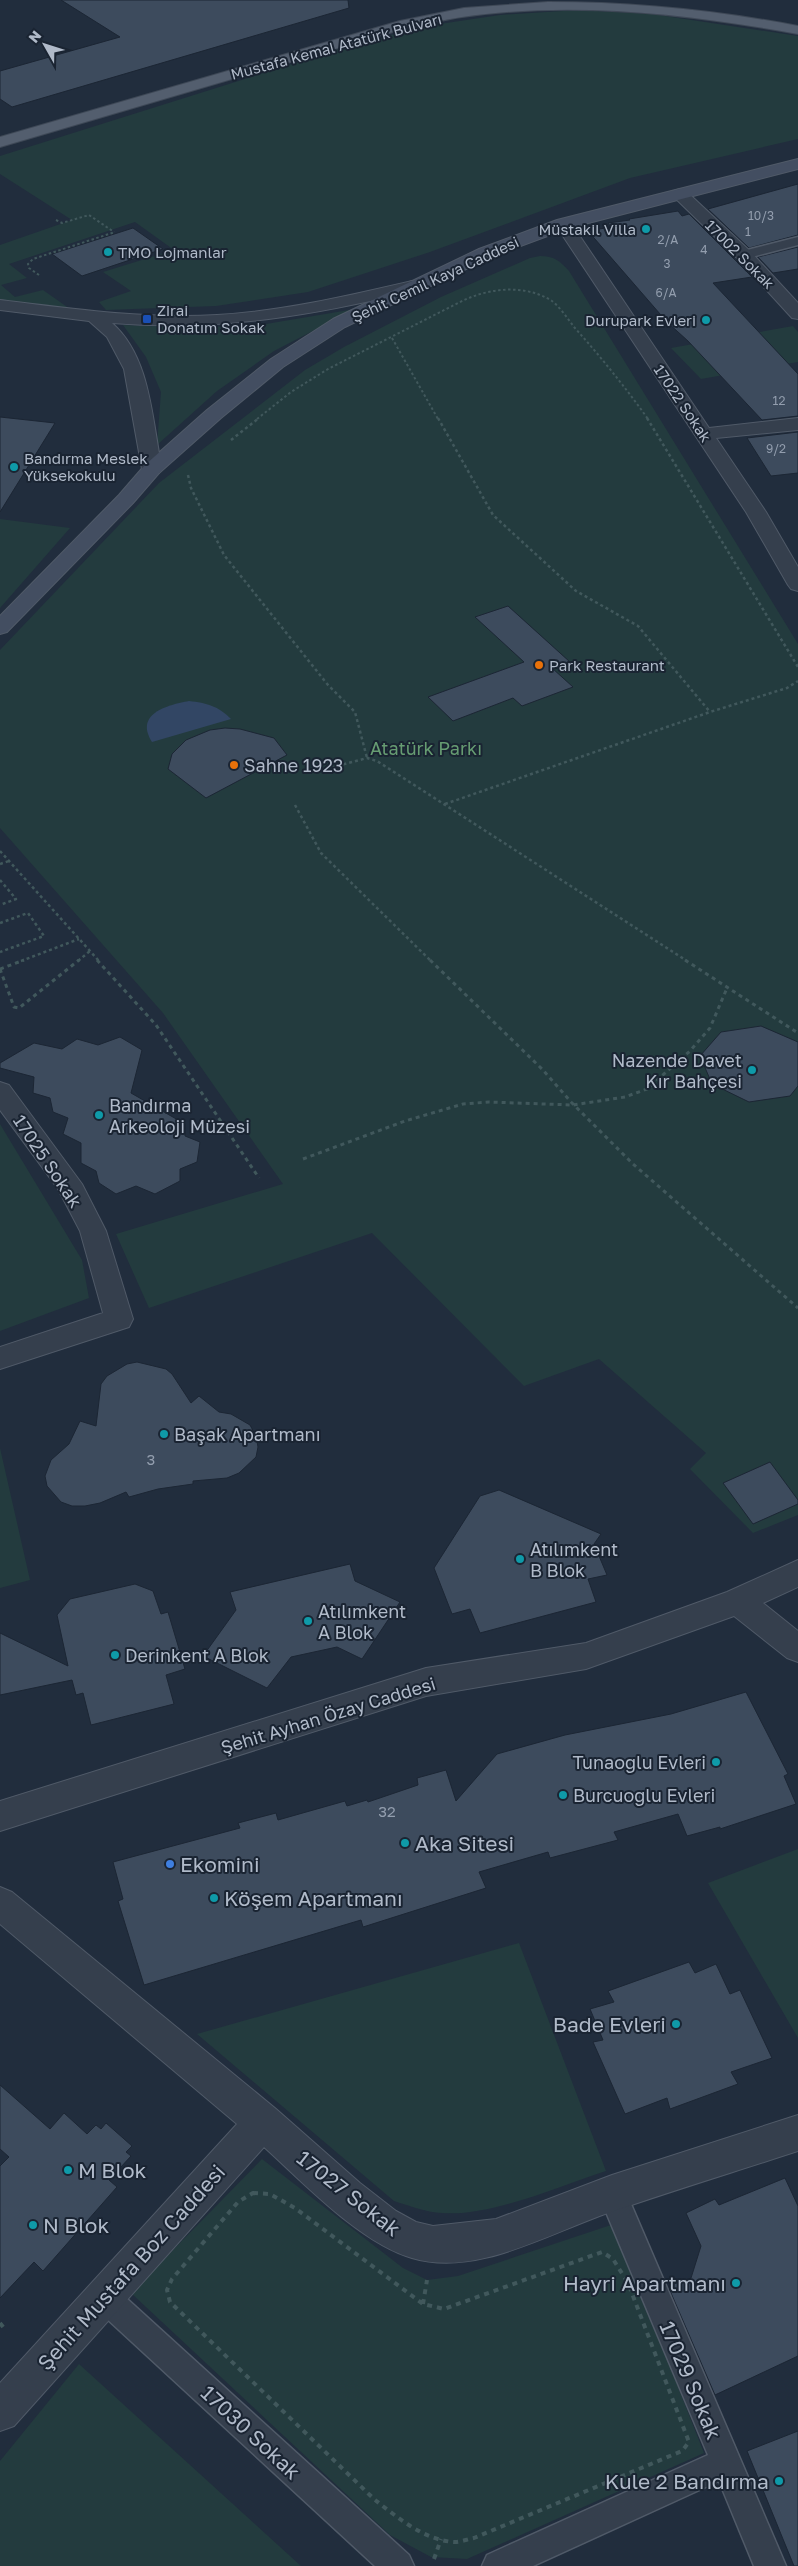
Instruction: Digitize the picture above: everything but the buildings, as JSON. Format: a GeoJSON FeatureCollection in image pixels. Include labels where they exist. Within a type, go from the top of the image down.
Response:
{"type":"FeatureCollection","features":[{"type":"Feature","properties":{"kind":"main road"},"geometry":{"type":"LineString","coordinates":[[713,1],[798,16]]}},
{"type":"Feature","properties":{"kind":"main road","name":"Mustafa Kemal Atatürk Bulvarı"},"geometry":{"type":"LineString","coordinates":[[0,142],[400,25],[463,12],[570,5],[638,6],[716,15],[798,30]]}},
{"type":"Feature","properties":{"kind":"main road","name":"Mustafa Kemal Atatürk Bulvarı"},"geometry":{"type":"LineString","coordinates":[[296,40],[409,8]]}},
{"type":"Feature","properties":{"kind":"street","name":"Şehit Cemil Kaya Caddesi"},"geometry":{"type":"LineString","coordinates":[[1,625],[152,469],[214,414],[277,363],[339,323],[412,286],[485,253],[563,224],[798,164]]}},
{"type":"Feature","properties":{"kind":"street","name":"17002 Sokak"},"geometry":{"type":"LineString","coordinates":[[680,194],[744,255],[798,314]]}},
{"type":"Feature","properties":{"kind":"street","name":"17022 Sokak"},"geometry":{"type":"LineString","coordinates":[[563,224],[756,512],[798,585]]}},
{"type":"Feature","properties":{"kind":"street"},"geometry":{"type":"LineString","coordinates":[[0,305],[94,316],[190,321],[300,312],[412,286]]}},
{"type":"Feature","properties":{"kind":"street"},"geometry":{"type":"LineString","coordinates":[[94,316],[114,334],[133,369],[152,469]]}},
{"type":"Feature","properties":{"kind":"street"},"geometry":{"type":"LineString","coordinates":[[704,434],[798,424]]}},
{"type":"Feature","properties":{"kind":"street","name":"17025 Sokak"},"geometry":{"type":"LineString","coordinates":[[0,1091],[69,1184],[93,1230],[119,1319],[0,1358]]}},
{"type":"Feature","properties":{"kind":"street","name":"Şehit Ayhan Özay Caddesi"},"geometry":{"type":"LineString","coordinates":[[0,1816],[426,1682],[586,1656],[738,1601],[798,1573]]}},
{"type":"Feature","properties":{"kind":"street"},"geometry":{"type":"LineString","coordinates":[[738,1601],[798,1649]]}},
{"type":"Feature","properties":{"kind":"street","name":"17027 Sokak"},"geometry":{"type":"LineString","coordinates":[[0,1904],[263,2122],[347,2196],[382,2224],[410,2239],[433,2245],[496,2238],[612,2193],[798,2133]]}},
{"type":"Feature","properties":{"kind":"street","name":"Şehit Mustafa Boz Caddesi"},"geometry":{"type":"LineString","coordinates":[[0,2412],[263,2122]]}},
{"type":"Feature","properties":{"kind":"lane"},"geometry":{"type":"LineString","coordinates":[[744,255],[798,240]]}},
{"type":"Feature","properties":{"kind":"lane","name":"17029 Sokak"},"geometry":{"type":"LineString","coordinates":[[612,2193],[770,2566]]}},
{"type":"Feature","properties":{"kind":"lane","name":"17030 Sokak"},"geometry":{"type":"LineString","coordinates":[[104,2298],[398,2566]]}},
{"type":"Feature","properties":{"kind":"lane"},"geometry":{"type":"LineString","coordinates":[[498,2566],[726,2462]]}},
{"type":"Feature","properties":{"kind":"path"},"geometry":{"type":"LineString","coordinates":[[39,275],[29,268],[28,264],[33,259],[115,232],[89,215],[62,223],[56,220]]}},
{"type":"Feature","properties":{"kind":"path"},"geometry":{"type":"LineString","coordinates":[[228,442],[300,386],[349,356],[392,338],[468,298],[494,290],[529,291],[553,302],[614,371],[660,436],[798,667]]}},
{"type":"Feature","properties":{"kind":"path"},"geometry":{"type":"LineString","coordinates":[[392,338],[493,515],[576,591],[638,626],[710,712]]}},
{"type":"Feature","properties":{"kind":"path"},"geometry":{"type":"LineString","coordinates":[[188,473],[191,488],[224,555],[328,685],[355,712],[367,758]]}},
{"type":"Feature","properties":{"kind":"path"},"geometry":{"type":"LineString","coordinates":[[445,804],[710,712],[787,688],[798,680]]}},
{"type":"Feature","properties":{"kind":"path"},"geometry":{"type":"LineString","coordinates":[[326,769],[367,758],[386,766],[798,1033]]}},
{"type":"Feature","properties":{"kind":"path"},"geometry":{"type":"LineString","coordinates":[[295,805],[321,853],[542,1069],[573,1106],[692,1216],[798,1308]]}},
{"type":"Feature","properties":{"kind":"path"},"geometry":{"type":"LineString","coordinates":[[0,851],[156,1025],[259,1178]]}},
{"type":"Feature","properties":{"kind":"path"},"geometry":{"type":"LineString","coordinates":[[0,864],[9,861]]}},
{"type":"Feature","properties":{"kind":"path"},"geometry":{"type":"LineString","coordinates":[[0,880],[16,899],[0,905]]}},
{"type":"Feature","properties":{"kind":"path"},"geometry":{"type":"LineString","coordinates":[[0,922],[28,913],[44,936],[0,952]]}},
{"type":"Feature","properties":{"kind":"path"},"geometry":{"type":"LineString","coordinates":[[79,939],[0,969],[14,1008],[18,1008],[90,951]]}},
{"type":"Feature","properties":{"kind":"path"},"geometry":{"type":"LineString","coordinates":[[303,1159],[405,1121],[463,1104],[489,1102],[573,1106],[625,1097],[647,1089],[690,1051],[710,1028],[727,988]]}},
{"type":"Feature","properties":{"kind":"path"},"geometry":{"type":"LineString","coordinates":[[253,2193],[270,2194],[295,2208],[423,2304],[444,2310],[602,2252],[613,2259],[628,2283],[689,2442],[682,2451],[474,2538],[456,2542],[441,2539],[404,2522],[375,2500],[170,2302],[167,2290],[172,2279],[238,2202],[253,2193]]}},
{"type":"Feature","properties":{"kind":"path"},"geometry":{"type":"LineString","coordinates":[[0,2324],[4,2328]]}},
{"type":"Feature","properties":{"kind":"path"},"geometry":{"type":"LineString","coordinates":[[432,2566],[441,2539]]}},
{"type":"Feature","properties":{"kind":"green space"},"geometry":{"type":"Polygon","coordinates":[[[578,10],[652,14],[798,36],[798,139],[630,178],[430,252],[308,292],[216,306],[106,310],[99,302],[131,291],[103,272],[174,250],[135,222],[9,264],[27,278],[1,285],[15,297],[43,290],[70,309],[0,300],[0,245],[72,220],[0,174],[0,156],[362,42],[433,25],[500,15],[578,10]]]}},
{"type":"Feature","properties":{"kind":"green space","name":"Atatürk Parkı"},"geometry":{"type":"Polygon","coordinates":[[[540,256],[556,260],[569,271],[798,644],[798,1515],[753,1533],[690,1469],[706,1453],[599,1359],[524,1386],[372,1233],[149,1308],[116,1234],[283,1184],[163,1013],[0,828],[0,650],[159,483],[305,370],[344,347],[441,297],[530,258],[540,256]]]}},
{"type":"Feature","properties":{"kind":"green space"},"geometry":{"type":"Polygon","coordinates":[[[355,309],[274,351],[217,391],[157,445],[161,392],[146,357],[123,325],[198,328],[266,324],[355,309]]]}},
{"type":"Feature","properties":{"kind":"green space"},"geometry":{"type":"Polygon","coordinates":[[[793,326],[798,332],[798,362],[701,379],[671,348],[793,326]]]}},
{"type":"Feature","properties":{"kind":"green space"},"geometry":{"type":"Polygon","coordinates":[[[0,519],[70,528],[0,608],[0,519]]]}},
{"type":"Feature","properties":{"kind":"green space"},"geometry":{"type":"Polygon","coordinates":[[[0,1124],[82,1260],[89,1298],[0,1331],[0,1124]]]}},
{"type":"Feature","properties":{"kind":"green space"},"geometry":{"type":"Polygon","coordinates":[[[0,1448],[30,1580],[0,1588],[0,1448]]]}},
{"type":"Feature","properties":{"kind":"green space"},"geometry":{"type":"Polygon","coordinates":[[[798,1849],[798,2038],[708,1883],[798,1849]]]}},
{"type":"Feature","properties":{"kind":"green space"},"geometry":{"type":"Polygon","coordinates":[[[519,1943],[606,2171],[525,2199],[461,2213],[442,2213],[424,2210],[394,2201],[197,2034],[519,1943]]]}},
{"type":"Feature","properties":{"kind":"green space"},"geometry":{"type":"Polygon","coordinates":[[[262,2159],[403,2268],[427,2280],[458,2276],[614,2224],[704,2453],[467,2559],[431,2557],[390,2535],[131,2293],[262,2159]]]}},
{"type":"Feature","properties":{"kind":"green space"},"geometry":{"type":"Polygon","coordinates":[[[79,2364],[301,2566],[0,2566],[0,2461],[79,2364]]]}},
{"type":"Feature","properties":{"kind":"water"},"geometry":{"type":"Polygon","coordinates":[[[189,701],[212,706],[231,719],[152,742],[147,724],[150,718],[163,708],[189,701]]]}},
{"type":"Feature","properties":{"kind":"place","name":"Müstakil Villa"},"geometry":{"type":"Point","coordinates":[646,229]}},
{"type":"Feature","properties":{"kind":"place","name":"TMO Lojmanlar"},"geometry":{"type":"Point","coordinates":[108,252]}},
{"type":"Feature","properties":{"kind":"place","name":"Zirai Donatım Sokak"},"geometry":{"type":"Point","coordinates":[147,319]}},
{"type":"Feature","properties":{"kind":"place","name":"Durupark Evleri"},"geometry":{"type":"Point","coordinates":[706,320]}},
{"type":"Feature","properties":{"kind":"place","name":"Bandırma Meslek Yüksekokulu"},"geometry":{"type":"Point","coordinates":[14,467]}},
{"type":"Feature","properties":{"kind":"place","name":"Park Restaurant"},"geometry":{"type":"Point","coordinates":[539,665]}},
{"type":"Feature","properties":{"kind":"place","name":"Sahne 1923"},"geometry":{"type":"Point","coordinates":[234,765]}},
{"type":"Feature","properties":{"kind":"place","name":"Nazende Davet Kır Bahçesi"},"geometry":{"type":"Point","coordinates":[752,1070]}},
{"type":"Feature","properties":{"kind":"place","name":"Bandırma Arkeoloji Müzesi"},"geometry":{"type":"Point","coordinates":[99,1115]}},
{"type":"Feature","properties":{"kind":"place","name":"Başak Apartmanı"},"geometry":{"type":"Point","coordinates":[164,1434]}},
{"type":"Feature","properties":{"kind":"place","name":"Atılımkent B Blok"},"geometry":{"type":"Point","coordinates":[520,1559]}},
{"type":"Feature","properties":{"kind":"place","name":"Atılımkent A Blok"},"geometry":{"type":"Point","coordinates":[308,1621]}},
{"type":"Feature","properties":{"kind":"place","name":"Derinkent A Blok"},"geometry":{"type":"Point","coordinates":[115,1655]}},
{"type":"Feature","properties":{"kind":"place","name":"Tunaoğlu Evleri"},"geometry":{"type":"Point","coordinates":[716,1762]}},
{"type":"Feature","properties":{"kind":"place","name":"Burcuoğlu Evleri"},"geometry":{"type":"Point","coordinates":[563,1795]}},
{"type":"Feature","properties":{"kind":"place","name":"Aka Sitesi"},"geometry":{"type":"Point","coordinates":[405,1843]}},
{"type":"Feature","properties":{"kind":"place","name":"Ekomini"},"geometry":{"type":"Point","coordinates":[170,1864]}},
{"type":"Feature","properties":{"kind":"place","name":"Köşem Apartmanı"},"geometry":{"type":"Point","coordinates":[214,1898]}},
{"type":"Feature","properties":{"kind":"place","name":"Bade Evleri"},"geometry":{"type":"Point","coordinates":[676,2024]}},
{"type":"Feature","properties":{"kind":"place","name":"M Blok"},"geometry":{"type":"Point","coordinates":[68,2170]}},
{"type":"Feature","properties":{"kind":"place","name":"N Blok"},"geometry":{"type":"Point","coordinates":[33,2225]}},
{"type":"Feature","properties":{"kind":"place","name":"Hayri Apartmanı"},"geometry":{"type":"Point","coordinates":[736,2283]}},
{"type":"Feature","properties":{"kind":"place","name":"Kule 2 Bandırma"},"geometry":{"type":"Point","coordinates":[779,2481]}}]}
